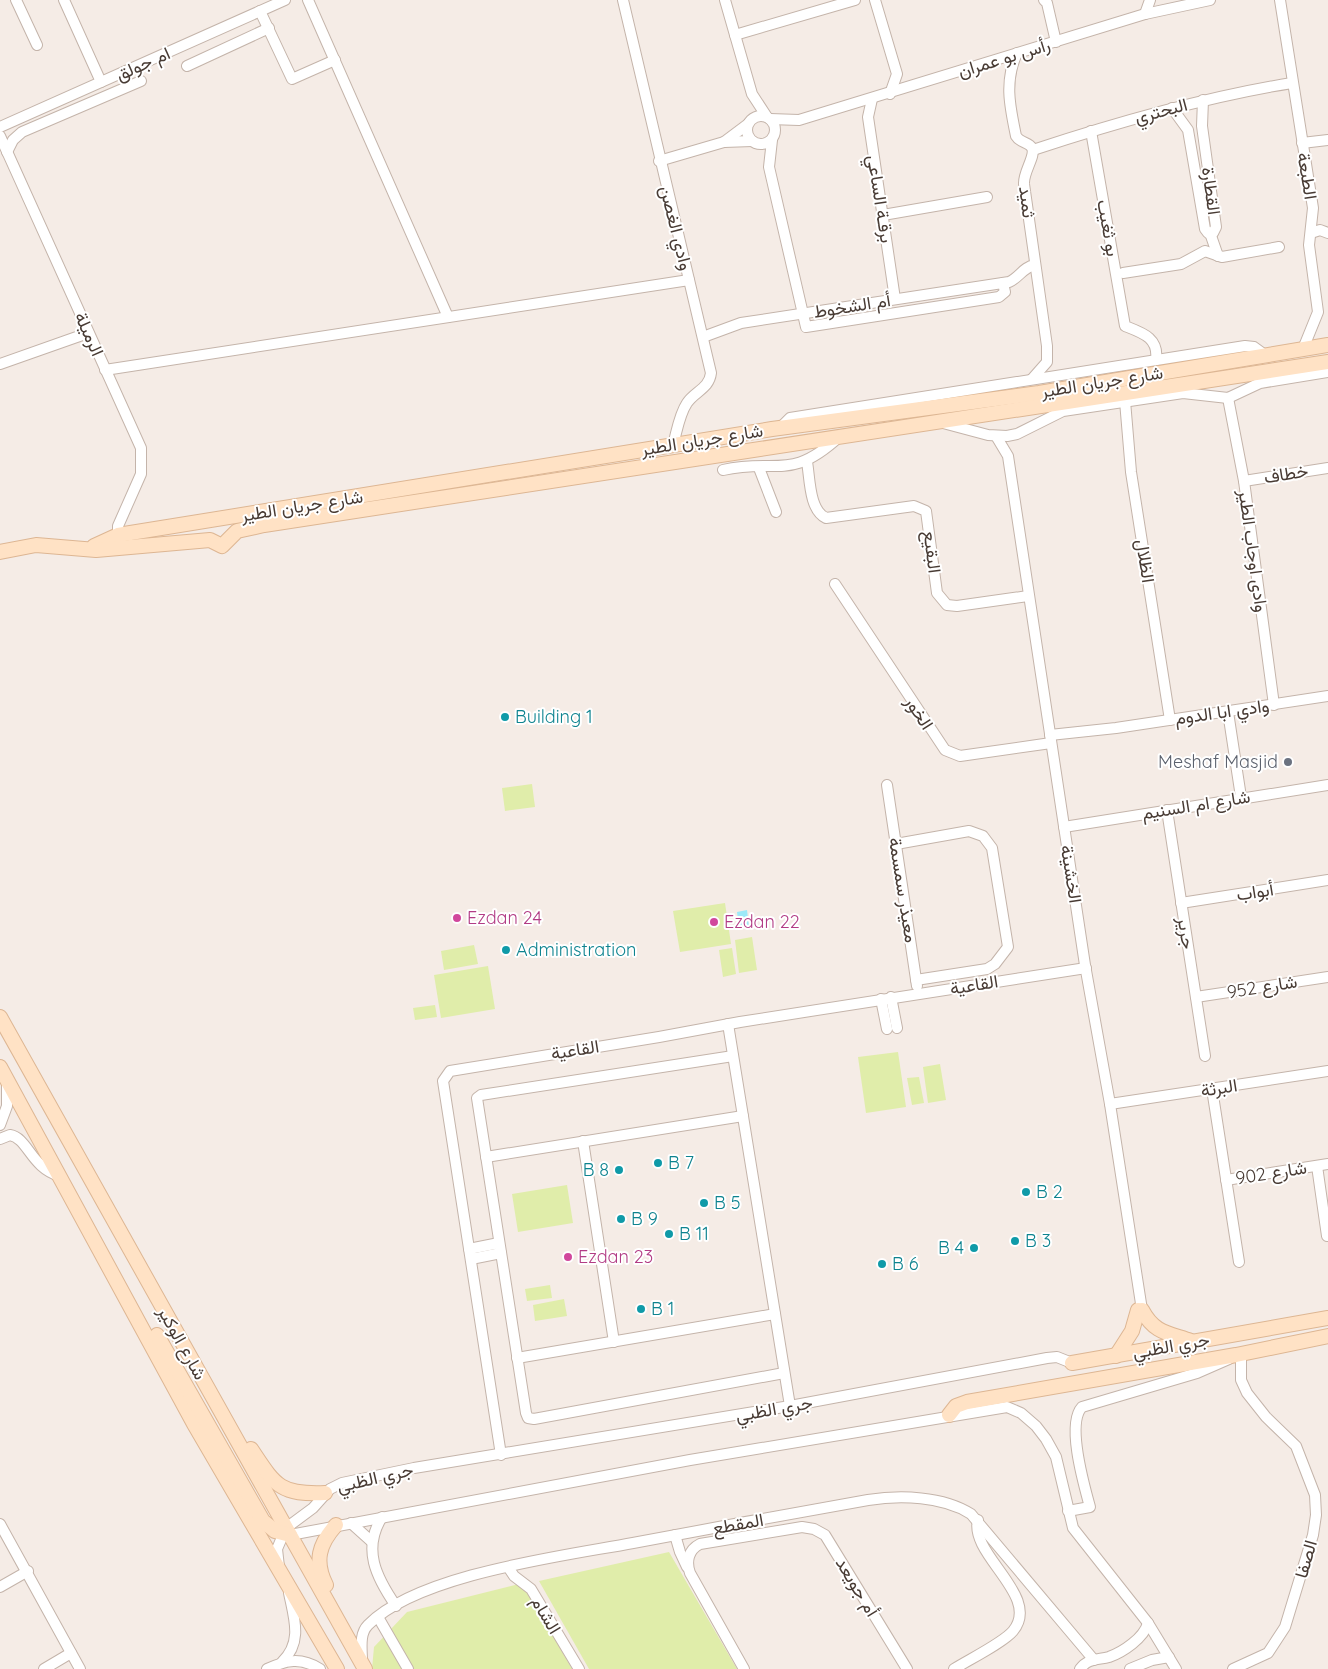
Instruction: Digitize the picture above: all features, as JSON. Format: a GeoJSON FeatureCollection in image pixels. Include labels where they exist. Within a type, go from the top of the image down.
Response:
{"type":"FeatureCollection","features":[{"type":"Feature","properties":{"kind":"street"},"geometry":{"type":"LineString","coordinates":[[16,0],[37,45]]}},
{"type":"Feature","properties":{"kind":"street"},"geometry":{"type":"LineString","coordinates":[[64,0],[101,82]]}},
{"type":"Feature","properties":{"kind":"street","name":"ام جولق"},"geometry":{"type":"LineString","coordinates":[[0,127],[285,0]]}},
{"type":"Feature","properties":{"kind":"street"},"geometry":{"type":"LineString","coordinates":[[308,0],[448,317]]}},
{"type":"Feature","properties":{"kind":"street","name":"وادي الغصن"},"geometry":{"type":"LineString","coordinates":[[623,0],[659,161],[703,337],[710,377],[706,387],[691,397],[684,407],[673,445]]}},
{"type":"Feature","properties":{"kind":"street"},"geometry":{"type":"LineString","coordinates":[[725,0],[752,94],[775,125],[769,168]]}},
{"type":"Feature","properties":{"kind":"street"},"geometry":{"type":"LineString","coordinates":[[735,35],[855,0]]}},
{"type":"Feature","properties":{"kind":"street"},"geometry":{"type":"LineString","coordinates":[[875,0],[897,74],[890,94]]}},
{"type":"Feature","properties":{"kind":"street"},"geometry":{"type":"LineString","coordinates":[[1145,14],[1150,0]]}},
{"type":"Feature","properties":{"kind":"street","name":"رأس بو عمران"},"geometry":{"type":"LineString","coordinates":[[773,138],[799,120],[890,94],[1145,14],[1210,0]]}},
{"type":"Feature","properties":{"kind":"street","name":"الطبعة"},"geometry":{"type":"LineString","coordinates":[[1280,0],[1312,208],[1309,245],[1318,312],[1303,349]]}},
{"type":"Feature","properties":{"kind":"street"},"geometry":{"type":"LineString","coordinates":[[1046,1],[1056,42]]}},
{"type":"Feature","properties":{"kind":"street"},"geometry":{"type":"LineString","coordinates":[[260,11],[292,78],[335,60]]}},
{"type":"Feature","properties":{"kind":"street"},"geometry":{"type":"LineString","coordinates":[[187,66],[269,28]]}},
{"type":"Feature","properties":{"kind":"street"},"geometry":{"type":"LineString","coordinates":[[1016,53],[1008,78],[1016,134],[1018,140],[1030,146],[1033,150]]}},
{"type":"Feature","properties":{"kind":"street"},"geometry":{"type":"LineString","coordinates":[[897,74],[906,81],[916,85]]}},
{"type":"Feature","properties":{"kind":"street"},"geometry":{"type":"LineString","coordinates":[[7,152],[13,140],[22,132],[141,81]]}},
{"type":"Feature","properties":{"kind":"street","name":"البحتري"},"geometry":{"type":"LineString","coordinates":[[1033,150],[1090,131],[1172,108],[1203,100],[1292,83]]}},
{"type":"Feature","properties":{"kind":"street"},"geometry":{"type":"LineString","coordinates":[[752,94],[747,133],[769,168],[803,314]]}},
{"type":"Feature","properties":{"kind":"street","name":"برقـة الساعي"},"geometry":{"type":"LineString","coordinates":[[872,99],[868,117],[895,299]]}},
{"type":"Feature","properties":{"kind":"street","name":"القطارة"},"geometry":{"type":"LineString","coordinates":[[1172,108],[1188,130],[1204,226],[1207,232],[1210,233],[1215,231],[1216,226],[1202,126],[1203,100]]}},
{"type":"Feature","properties":{"kind":"street"},"geometry":{"type":"LineString","coordinates":[[724,142],[758,116],[769,118]]}},
{"type":"Feature","properties":{"kind":"street","name":"رأس بو عمران"},"geometry":{"type":"LineString","coordinates":[[769,118],[799,120]]}},
{"type":"Feature","properties":{"kind":"street","name":"بو ثغيب"},"geometry":{"type":"LineString","coordinates":[[1090,131],[1125,326],[1147,335],[1154,341],[1157,350],[1156,360]]}},
{"type":"Feature","properties":{"kind":"street","name":"الرميلة"},"geometry":{"type":"LineString","coordinates":[[0,136],[142,454],[141,474],[118,526],[122,541]]}},
{"type":"Feature","properties":{"kind":"street"},"geometry":{"type":"LineString","coordinates":[[659,161],[724,142],[764,144],[773,138]]}},
{"type":"Feature","properties":{"kind":"street"},"geometry":{"type":"LineString","coordinates":[[1302,143],[1328,140]]}},
{"type":"Feature","properties":{"kind":"street","name":"ثميد"},"geometry":{"type":"LineString","coordinates":[[1033,150],[1024,179],[1047,346],[1047,362]]}},
{"type":"Feature","properties":{"kind":"street"},"geometry":{"type":"LineString","coordinates":[[883,215],[987,197]]}},
{"type":"Feature","properties":{"kind":"street"},"geometry":{"type":"LineString","coordinates":[[1311,234],[1320,230],[1328,233]]}},
{"type":"Feature","properties":{"kind":"street"},"geometry":{"type":"LineString","coordinates":[[1210,233],[1218,256]]}},
{"type":"Feature","properties":{"kind":"street"},"geometry":{"type":"LineString","coordinates":[[1123,273],[1181,264],[1206,251],[1218,256],[1279,247]]}},
{"type":"Feature","properties":{"kind":"street","name":"أم الشخوط"},"geometry":{"type":"LineString","coordinates":[[703,337],[738,324],[1004,283],[1012,281],[1024,269],[1035,265]]}},
{"type":"Feature","properties":{"kind":"street"},"geometry":{"type":"LineString","coordinates":[[105,370],[689,280]]}},
{"type":"Feature","properties":{"kind":"street","name":"أم الشخوط"},"geometry":{"type":"LineString","coordinates":[[803,314],[806,327],[1002,296],[1005,290],[1004,283]]}},
{"type":"Feature","properties":{"kind":"street"},"geometry":{"type":"LineString","coordinates":[[980,287],[982,299]]}},
{"type":"Feature","properties":{"kind":"street"},"geometry":{"type":"LineString","coordinates":[[925,295],[927,308]]}},
{"type":"Feature","properties":{"kind":"street"},"geometry":{"type":"LineString","coordinates":[[0,364],[88,332]]}},
{"type":"Feature","properties":{"kind":"street","name":"شارع جريان الطير"},"geometry":{"type":"LineString","coordinates":[[0,552],[36,545],[79,550],[224,519],[780,428],[876,409],[1039,393],[1328,345]]}},
{"type":"Feature","properties":{"kind":"street"},"geometry":{"type":"LineString","coordinates":[[876,409],[1032,379],[1246,346],[1254,347],[1265,355]]}},
{"type":"Feature","properties":{"kind":"street"},"geometry":{"type":"LineString","coordinates":[[1032,379],[1047,362],[1052,371],[1058,375]]}},
{"type":"Feature","properties":{"kind":"street","name":"شارع جريان الطير"},"geometry":{"type":"LineString","coordinates":[[122,541],[210,540],[222,546],[237,531],[264,525],[1328,362]]}},
{"type":"Feature","properties":{"kind":"street"},"geometry":{"type":"LineString","coordinates":[[1228,398],[1260,383],[1328,372]]}},
{"type":"Feature","properties":{"kind":"street","name":"شارع جريان الطير"},"geometry":{"type":"LineString","coordinates":[[934,421],[996,436],[1017,434],[1064,411],[1125,401],[1190,393],[1228,398]]}},
{"type":"Feature","properties":{"kind":"street","name":"وادى اوجاب الطير"},"geometry":{"type":"LineString","coordinates":[[1228,398],[1244,481],[1274,705]]}},
{"type":"Feature","properties":{"kind":"street","name":"الظلال"},"geometry":{"type":"LineString","coordinates":[[1125,401],[1131,472],[1170,720]]}},
{"type":"Feature","properties":{"kind":"street"},"geometry":{"type":"LineString","coordinates":[[1008,456],[1017,434]]}},
{"type":"Feature","properties":{"kind":"street"},"geometry":{"type":"LineString","coordinates":[[723,470],[786,467],[807,462],[840,436]]}},
{"type":"Feature","properties":{"kind":"street","name":"الخشينة"},"geometry":{"type":"LineString","coordinates":[[996,436],[1008,456],[1086,968],[1110,1104],[1140,1310]]}},
{"type":"Feature","properties":{"kind":"street","name":"البقيع"},"geometry":{"type":"LineString","coordinates":[[807,462],[816,508],[821,516],[831,518],[918,507],[927,515],[937,593],[948,605],[964,606],[1028,596]]}},
{"type":"Feature","properties":{"kind":"street"},"geometry":{"type":"LineString","coordinates":[[759,468],[776,512]]}},
{"type":"Feature","properties":{"kind":"street","name":"خطاف"},"geometry":{"type":"LineString","coordinates":[[1244,481],[1328,468]]}},
{"type":"Feature","properties":{"kind":"street"},"geometry":{"type":"LineString","coordinates":[[224,519],[230,531],[229,540]]}},
{"type":"Feature","properties":{"kind":"street","name":"الخور"},"geometry":{"type":"LineString","coordinates":[[835,584],[945,750],[960,756],[1116,728]]}},
{"type":"Feature","properties":{"kind":"street","name":"وادي ابا الدوم"},"geometry":{"type":"LineString","coordinates":[[1116,728],[1328,696]]}},
{"type":"Feature","properties":{"kind":"street"},"geometry":{"type":"LineString","coordinates":[[1228,712],[1241,797]]}},
{"type":"Feature","properties":{"kind":"street","name":"معيذر سمسمة"},"geometry":{"type":"LineString","coordinates":[[887,785],[918,994]]}},
{"type":"Feature","properties":{"kind":"street","name":"شارع ام السنيم"},"geometry":{"type":"LineString","coordinates":[[1064,827],[1241,797],[1328,785]]}},
{"type":"Feature","properties":{"kind":"street","name":"جرير"},"geometry":{"type":"LineString","coordinates":[[1167,810],[1205,1056]]}},
{"type":"Feature","properties":{"kind":"street"},"geometry":{"type":"LineString","coordinates":[[896,844],[969,831],[983,836],[992,848],[1008,947],[995,964],[987,969],[916,980]]}},
{"type":"Feature","properties":{"kind":"street","name":"أبواب"},"geometry":{"type":"LineString","coordinates":[[1181,903],[1328,880]]}},
{"type":"Feature","properties":{"kind":"street","name":"القاعية"},"geometry":{"type":"LineString","coordinates":[[501,1455],[443,1081],[450,1071],[886,998],[1086,968]]}},
{"type":"Feature","properties":{"kind":"street","name":"شارع 952"},"geometry":{"type":"LineString","coordinates":[[1196,998],[1328,977]]}},
{"type":"Feature","properties":{"kind":"street"},"geometry":{"type":"LineString","coordinates":[[886,998],[892,1028]]}},
{"type":"Feature","properties":{"kind":"street","name":"شارع الوكير"},"geometry":{"type":"LineString","coordinates":[[0,1017],[286,1532],[364,1667]]}},
{"type":"Feature","properties":{"kind":"street"},"geometry":{"type":"LineString","coordinates":[[728,1024],[790,1406]]}},
{"type":"Feature","properties":{"kind":"street"},"geometry":{"type":"LineString","coordinates":[[733,1056],[481,1095],[477,1100],[517,1358],[526,1413],[532,1419],[784,1373]]}},
{"type":"Feature","properties":{"kind":"street","name":"شارع الوكير"},"geometry":{"type":"LineString","coordinates":[[0,1067],[194,1424],[285,1582],[338,1669]]}},
{"type":"Feature","properties":{"kind":"street","name":"البرثة"},"geometry":{"type":"LineString","coordinates":[[1110,1104],[1328,1071]]}},
{"type":"Feature","properties":{"kind":"street"},"geometry":{"type":"LineString","coordinates":[[0,1125],[7,1106],[7,1080]]}},
{"type":"Feature","properties":{"kind":"street"},"geometry":{"type":"LineString","coordinates":[[1212,1089],[1238,1262]]}},
{"type":"Feature","properties":{"kind":"street"},"geometry":{"type":"LineString","coordinates":[[486,1157],[743,1116]]}},
{"type":"Feature","properties":{"kind":"street"},"geometry":{"type":"LineString","coordinates":[[0,1139],[10,1135],[20,1138],[38,1164],[48,1172],[60,1176]]}},
{"type":"Feature","properties":{"kind":"street"},"geometry":{"type":"LineString","coordinates":[[583,1141],[614,1342]]}},
{"type":"Feature","properties":{"kind":"street","name":"شارع 902"},"geometry":{"type":"LineString","coordinates":[[1226,1180],[1328,1164]]}},
{"type":"Feature","properties":{"kind":"street","name":"شارع 902"},"geometry":{"type":"LineString","coordinates":[[1317,1166],[1327,1236]]}},
{"type":"Feature","properties":{"kind":"street"},"geometry":{"type":"LineString","coordinates":[[470,1254],[500,1248]]}},
{"type":"Feature","properties":{"kind":"street"},"geometry":{"type":"LineString","coordinates":[[104,1256],[120,1272],[131,1289],[263,1521],[275,1531],[286,1532],[277,1549],[296,1634],[294,1646],[282,1662]]}},
{"type":"Feature","properties":{"kind":"street"},"geometry":{"type":"LineString","coordinates":[[1140,1310],[1158,1330],[1194,1342]]}},
{"type":"Feature","properties":{"kind":"street"},"geometry":{"type":"LineString","coordinates":[[1116,1356],[1129,1338],[1140,1310]]}},
{"type":"Feature","properties":{"kind":"street"},"geometry":{"type":"LineString","coordinates":[[517,1358],[775,1314]]}},
{"type":"Feature","properties":{"kind":"street","name":"جري الظبي"},"geometry":{"type":"LineString","coordinates":[[286,1532],[325,1493],[335,1486],[356,1480],[790,1406],[1047,1358],[1063,1358],[1072,1363],[1327,1317]]}},
{"type":"Feature","properties":{"kind":"street","name":"جري الظبي"},"geometry":{"type":"LineString","coordinates":[[948,1415],[956,1406],[967,1402],[1238,1354],[1328,1336]]}},
{"type":"Feature","properties":{"kind":"street"},"geometry":{"type":"LineString","coordinates":[[1176,1669],[1148,1624],[1078,1535],[1068,1510],[1090,1507],[1075,1432],[1076,1414],[1082,1407],[1204,1371],[1238,1354]]}},
{"type":"Feature","properties":{"kind":"street","name":"الصفا"},"geometry":{"type":"LineString","coordinates":[[1233,1669],[1268,1653],[1285,1627],[1313,1535],[1316,1515],[1315,1495],[1296,1446],[1266,1417],[1247,1393],[1241,1380],[1238,1354]]}},
{"type":"Feature","properties":{"kind":"street","name":"جري الظبي"},"geometry":{"type":"LineString","coordinates":[[286,1532],[351,1523],[690,1460],[948,1415],[1007,1407],[1021,1413],[1036,1426],[1052,1448],[1062,1480],[1068,1510]]}},
{"type":"Feature","properties":{"kind":"street"},"geometry":{"type":"LineString","coordinates":[[231,1430],[240,1435],[270,1478],[279,1486],[296,1493],[325,1493]]}},
{"type":"Feature","properties":{"kind":"street","name":"المقطع"},"geometry":{"type":"LineString","coordinates":[[364,1667],[363,1632],[367,1626],[396,1606],[444,1585],[508,1567],[675,1535],[882,1498],[898,1497],[947,1504],[964,1510],[978,1520],[1094,1660]]}},
{"type":"Feature","properties":{"kind":"street"},"geometry":{"type":"LineString","coordinates":[[382,1517],[371,1541],[376,1568],[396,1606]]}},
{"type":"Feature","properties":{"kind":"street"},"geometry":{"type":"LineString","coordinates":[[954,1669],[1010,1635],[1018,1620],[1018,1608],[1012,1590],[978,1538],[978,1520]]}},
{"type":"Feature","properties":{"kind":"street"},"geometry":{"type":"LineString","coordinates":[[351,1523],[371,1541]]}},
{"type":"Feature","properties":{"kind":"street"},"geometry":{"type":"LineString","coordinates":[[0,1524],[28,1571],[80,1669]]}},
{"type":"Feature","properties":{"kind":"street"},"geometry":{"type":"LineString","coordinates":[[334,1613],[334,1600],[320,1571],[318,1560],[323,1542],[336,1525]]}},
{"type":"Feature","properties":{"kind":"street","name":"أم جويعد"},"geometry":{"type":"LineString","coordinates":[[689,1569],[690,1554],[700,1544],[808,1527],[825,1535],[907,1669]]}},
{"type":"Feature","properties":{"kind":"street"},"geometry":{"type":"LineString","coordinates":[[675,1535],[680,1552],[744,1669]]}},
{"type":"Feature","properties":{"kind":"street","name":"الشام"},"geometry":{"type":"LineString","coordinates":[[508,1567],[514,1576],[531,1589],[579,1669]]}},
{"type":"Feature","properties":{"kind":"street"},"geometry":{"type":"LineString","coordinates":[[0,1587],[28,1571]]}},
{"type":"Feature","properties":{"kind":"street"},"geometry":{"type":"LineString","coordinates":[[378,1617],[408,1669]]}},
{"type":"Feature","properties":{"kind":"street"},"geometry":{"type":"LineString","coordinates":[[1080,1669],[1094,1660],[1112,1656],[1124,1649],[1142,1635],[1148,1624]]}},
{"type":"Feature","properties":{"kind":"street"},"geometry":{"type":"LineString","coordinates":[[44,1669],[71,1653]]}},
{"type":"Feature","properties":{"kind":"street"},"geometry":{"type":"LineString","coordinates":[[1130,1669],[1152,1660],[1169,1657]]}},
{"type":"Feature","properties":{"kind":"street"},"geometry":{"type":"LineString","coordinates":[[267,1669],[282,1662],[302,1661],[320,1669]]}},
{"type":"Feature","properties":{"kind":"green space"},"geometry":{"type":"Polygon","coordinates":[[[532,784],[535,807],[505,811],[502,788],[532,784]]]}},
{"type":"Feature","properties":{"kind":"green space"},"geometry":{"type":"Polygon","coordinates":[[[725,903],[731,944],[680,952],[673,911],[725,903]]]}},
{"type":"Feature","properties":{"kind":"green space"},"geometry":{"type":"Polygon","coordinates":[[[752,937],[757,970],[739,973],[735,940],[752,937]]]}},
{"type":"Feature","properties":{"kind":"green space"},"geometry":{"type":"Polygon","coordinates":[[[474,945],[478,964],[444,970],[441,951],[474,945]]]}},
{"type":"Feature","properties":{"kind":"green space"},"geometry":{"type":"Polygon","coordinates":[[[732,948],[736,974],[723,977],[719,950],[732,948]]]}},
{"type":"Feature","properties":{"kind":"green space"},"geometry":{"type":"Polygon","coordinates":[[[488,966],[495,1009],[441,1018],[434,975],[488,966]]]}},
{"type":"Feature","properties":{"kind":"green space"},"geometry":{"type":"Polygon","coordinates":[[[435,1005],[437,1017],[415,1020],[413,1008],[435,1005]]]}},
{"type":"Feature","properties":{"kind":"green space"},"geometry":{"type":"Polygon","coordinates":[[[898,1052],[906,1107],[866,1113],[858,1057],[898,1052]]]}},
{"type":"Feature","properties":{"kind":"green space"},"geometry":{"type":"Polygon","coordinates":[[[940,1064],[946,1100],[928,1103],[923,1067],[940,1064]]]}},
{"type":"Feature","properties":{"kind":"green space"},"geometry":{"type":"Polygon","coordinates":[[[919,1077],[924,1103],[912,1105],[907,1078],[919,1077]]]}},
{"type":"Feature","properties":{"kind":"green space"},"geometry":{"type":"Polygon","coordinates":[[[567,1185],[573,1223],[518,1232],[512,1194],[567,1185]]]}},
{"type":"Feature","properties":{"kind":"green space"},"geometry":{"type":"Polygon","coordinates":[[[550,1285],[552,1298],[527,1301],[525,1289],[550,1285]]]}},
{"type":"Feature","properties":{"kind":"green space"},"geometry":{"type":"Polygon","coordinates":[[[564,1299],[567,1316],[535,1321],[533,1305],[564,1299]]]}},
{"type":"Feature","properties":{"kind":"green space"},"geometry":{"type":"Polygon","coordinates":[[[669,1552],[737,1669],[589,1669],[539,1581],[669,1552]]]}},
{"type":"Feature","properties":{"kind":"green space"},"geometry":{"type":"Polygon","coordinates":[[[523,1583],[572,1669],[372,1669],[374,1647],[407,1612],[523,1583]]]}},
{"type":"Feature","properties":{"kind":"water"},"geometry":{"type":"Polygon","coordinates":[[[747,910],[749,927],[739,928],[737,912],[747,910]]]}},
{"type":"Feature","properties":{"kind":"place","name":"Building 1"},"geometry":{"type":"Point","coordinates":[505,717]}},
{"type":"Feature","properties":{"kind":"place","name":"Meshaf Masjid"},"geometry":{"type":"Point","coordinates":[1288,762]}},
{"type":"Feature","properties":{"kind":"place","name":"Ezdan 24"},"geometry":{"type":"Point","coordinates":[457,918]}},
{"type":"Feature","properties":{"kind":"place","name":"Ezdan 22"},"geometry":{"type":"Point","coordinates":[714,922]}},
{"type":"Feature","properties":{"kind":"place","name":"Administration"},"geometry":{"type":"Point","coordinates":[506,950]}},
{"type":"Feature","properties":{"kind":"place","name":"B 7"},"geometry":{"type":"Point","coordinates":[658,1163]}},
{"type":"Feature","properties":{"kind":"place","name":"B 8"},"geometry":{"type":"Point","coordinates":[619,1170]}},
{"type":"Feature","properties":{"kind":"place","name":"B 2"},"geometry":{"type":"Point","coordinates":[1026,1192]}},
{"type":"Feature","properties":{"kind":"place","name":"B 5"},"geometry":{"type":"Point","coordinates":[704,1203]}},
{"type":"Feature","properties":{"kind":"place","name":"B 9"},"geometry":{"type":"Point","coordinates":[621,1219]}},
{"type":"Feature","properties":{"kind":"place","name":"B 11"},"geometry":{"type":"Point","coordinates":[669,1234]}},
{"type":"Feature","properties":{"kind":"place","name":"B 3"},"geometry":{"type":"Point","coordinates":[1015,1241]}},
{"type":"Feature","properties":{"kind":"place","name":"B 4"},"geometry":{"type":"Point","coordinates":[974,1248]}},
{"type":"Feature","properties":{"kind":"place","name":"Ezdan 23"},"geometry":{"type":"Point","coordinates":[568,1257]}},
{"type":"Feature","properties":{"kind":"place","name":"B 6"},"geometry":{"type":"Point","coordinates":[882,1264]}},
{"type":"Feature","properties":{"kind":"place","name":"B 1"},"geometry":{"type":"Point","coordinates":[641,1309]}}]}
